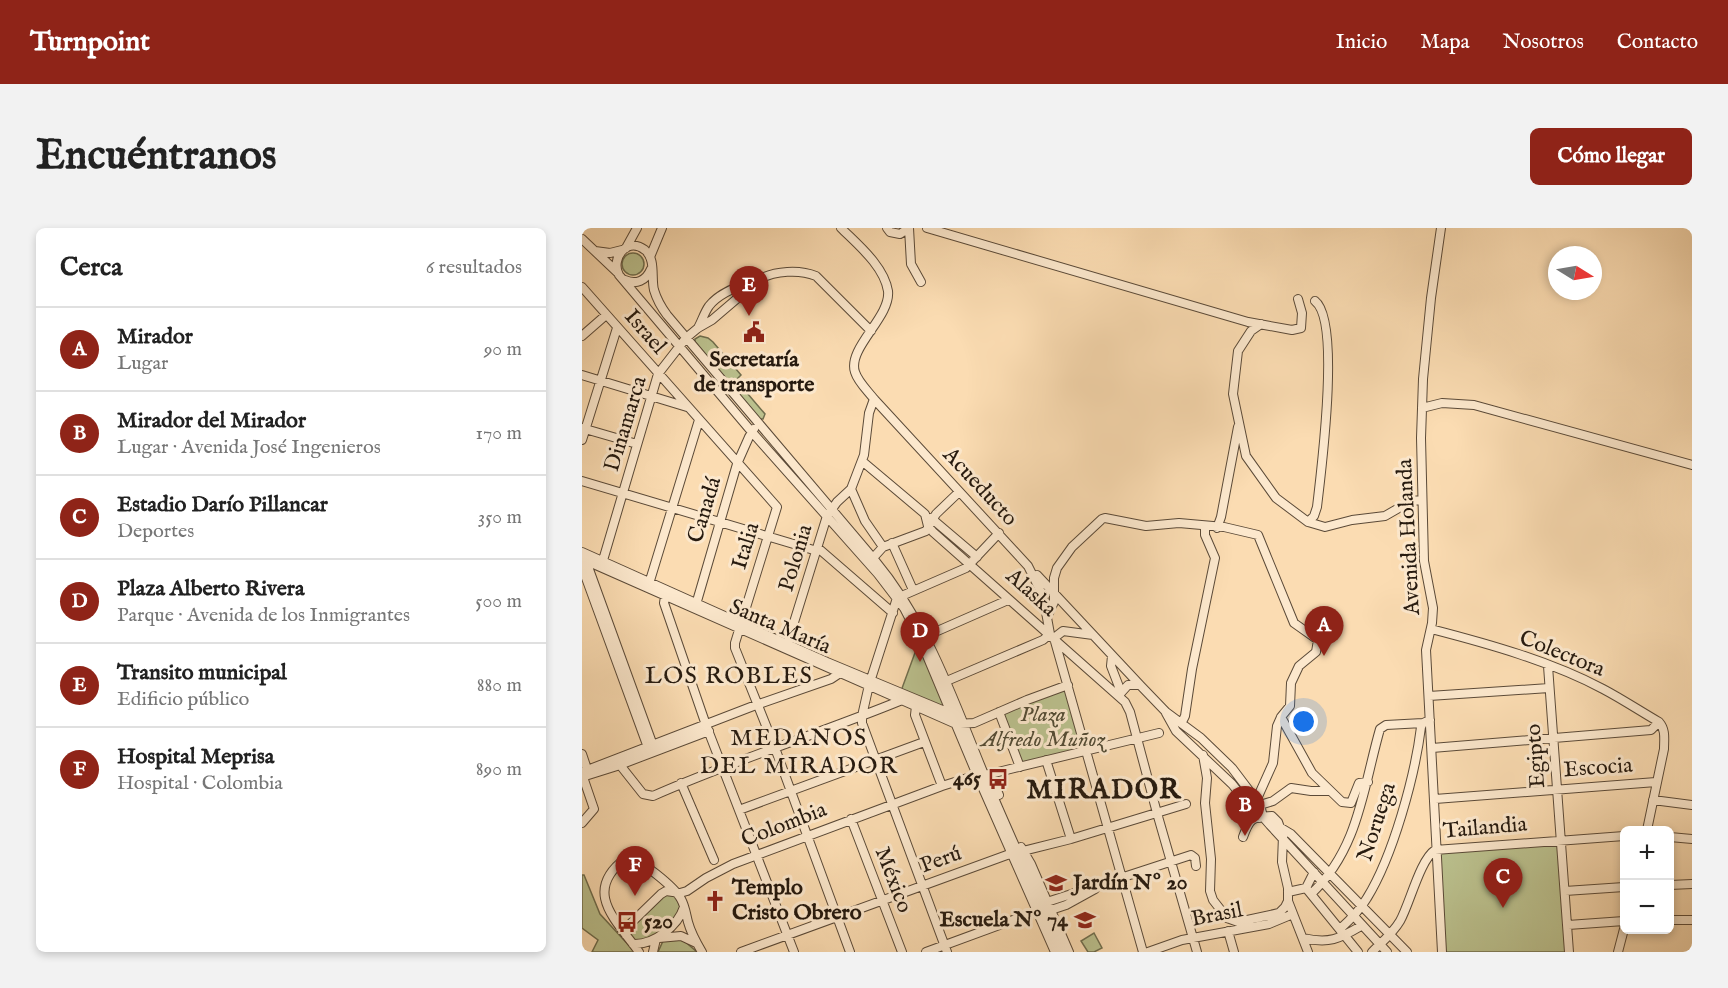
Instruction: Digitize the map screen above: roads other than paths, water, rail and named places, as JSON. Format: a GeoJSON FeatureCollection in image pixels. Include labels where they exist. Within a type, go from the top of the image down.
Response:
{"type":"FeatureCollection","features":[{"type":"Feature","properties":{"kind":"street"},"geometry":{"type":"LineString","coordinates":[[637,228],[617,258],[616,266],[621,276],[633,282],[642,280],[649,274],[651,268]]}},
{"type":"Feature","properties":{"kind":"street"},"geometry":{"type":"LineString","coordinates":[[662,228],[650,257],[653,285],[659,304],[900,596],[943,683]]}},
{"type":"Feature","properties":{"kind":"street"},"geometry":{"type":"LineString","coordinates":[[698,328],[709,306],[720,296],[776,273],[812,274],[823,280],[871,331],[887,301],[887,290],[881,272],[841,228]]}},
{"type":"Feature","properties":{"kind":"street"},"geometry":{"type":"LineString","coordinates":[[887,228],[890,232],[900,234],[909,228]]}},
{"type":"Feature","properties":{"kind":"street"},"geometry":{"type":"LineString","coordinates":[[909,228],[911,264],[921,282]]}},
{"type":"Feature","properties":{"kind":"street"},"geometry":{"type":"LineString","coordinates":[[927,228],[1261,324],[1292,330],[1301,328],[1302,313],[1298,299]]}},
{"type":"Feature","properties":{"kind":"street","name":"Avenida Holanda"},"geometry":{"type":"LineString","coordinates":[[1441,228],[1431,298],[1422,408],[1422,500],[1425,570],[1433,608],[1431,629],[1426,645],[1429,696],[1426,722],[1432,748],[1442,952]]}},
{"type":"Feature","properties":{"kind":"street"},"geometry":{"type":"LineString","coordinates":[[582,239],[621,276],[752,431],[873,558],[900,596],[926,636],[943,683],[954,728],[981,775],[1015,853],[1063,952]]}},
{"type":"Feature","properties":{"kind":"street"},"geometry":{"type":"LineString","coordinates":[[594,251],[610,252],[640,247],[650,257]]}},
{"type":"Feature","properties":{"kind":"street","name":"Dinamarca"},"geometry":{"type":"LineString","coordinates":[[601,564],[658,374],[686,338],[714,318],[760,279]]}},
{"type":"Feature","properties":{"kind":"street","name":"Israel"},"geometry":{"type":"LineString","coordinates":[[582,287],[777,507]]}},
{"type":"Feature","properties":{"kind":"street"},"geometry":{"type":"LineString","coordinates":[[1308,522],[1314,516],[1317,507],[1325,438],[1328,354],[1323,314],[1320,305],[1315,301]]}},
{"type":"Feature","properties":{"kind":"street"},"geometry":{"type":"LineString","coordinates":[[582,336],[606,315]]}},
{"type":"Feature","properties":{"kind":"street"},"geometry":{"type":"LineString","coordinates":[[1261,324],[1251,331],[1237,356],[1233,394],[1243,449],[1252,467],[1276,498],[1308,522],[1329,527],[1352,520],[1385,516],[1411,501],[1422,500]]}},
{"type":"Feature","properties":{"kind":"street"},"geometry":{"type":"LineString","coordinates":[[582,440],[617,328]]}},
{"type":"Feature","properties":{"kind":"street","name":"Acueducto"},"geometry":{"type":"LineString","coordinates":[[871,331],[854,362],[858,378],[874,399],[1028,566],[1039,585],[1143,952]]}},
{"type":"Feature","properties":{"kind":"street"},"geometry":{"type":"LineString","coordinates":[[582,375],[689,408]]}},
{"type":"Feature","properties":{"kind":"street"},"geometry":{"type":"LineString","coordinates":[[874,399],[869,414],[862,461],[851,489],[865,521],[883,547]]}},
{"type":"Feature","properties":{"kind":"street"},"geometry":{"type":"LineString","coordinates":[[1422,408],[1442,403],[1474,405],[1692,465]]}},
{"type":"Feature","properties":{"kind":"street"},"geometry":{"type":"LineString","coordinates":[[649,586],[699,420]]}},
{"type":"Feature","properties":{"kind":"street"},"geometry":{"type":"LineString","coordinates":[[1218,528],[1239,420]]}},
{"type":"Feature","properties":{"kind":"street","name":"Canadá"},"geometry":{"type":"LineString","coordinates":[[695,606],[737,464],[752,431],[759,425]]}},
{"type":"Feature","properties":{"kind":"street"},"geometry":{"type":"LineString","coordinates":[[584,428],[638,444]]}},
{"type":"Feature","properties":{"kind":"street","name":"Alaska"},"geometry":{"type":"LineString","coordinates":[[862,461],[925,514],[970,564],[994,584],[1008,600],[1120,693]]}},
{"type":"Feature","properties":{"kind":"street"},"geometry":{"type":"LineString","coordinates":[[582,481],[818,550],[893,613]]}},
{"type":"Feature","properties":{"kind":"street","name":"Polonia"},"geometry":{"type":"LineString","coordinates":[[787,647],[830,513],[851,489]]}},
{"type":"Feature","properties":{"kind":"street"},"geometry":{"type":"LineString","coordinates":[[873,558],[883,547],[926,531],[959,492]]}},
{"type":"Feature","properties":{"kind":"street","name":"Italia"},"geometry":{"type":"LineString","coordinates":[[777,507],[735,648],[775,748],[850,952]]}},
{"type":"Feature","properties":{"kind":"street"},"geometry":{"type":"LineString","coordinates":[[1047,617],[1054,602],[1054,578],[1063,559],[1102,519],[1146,526],[1179,523],[1231,528],[1257,535],[1294,623],[1318,640],[1316,652],[1299,666],[1294,674],[1289,690],[1290,706],[1277,726],[1274,763],[1258,803]]}},
{"type":"Feature","properties":{"kind":"street","name":"Alaska"},"geometry":{"type":"LineString","coordinates":[[931,523],[977,557]]}},
{"type":"Feature","properties":{"kind":"street"},"geometry":{"type":"LineString","coordinates":[[1182,722],[1215,558],[1204,535],[1205,526]]}},
{"type":"Feature","properties":{"kind":"street"},"geometry":{"type":"LineString","coordinates":[[946,948],[876,761],[862,716],[870,682],[900,596],[961,570],[970,564],[999,533]]}},
{"type":"Feature","properties":{"kind":"street"},"geometry":{"type":"LineString","coordinates":[[892,543],[913,590]]}},
{"type":"Feature","properties":{"kind":"street","name":"Santa María"},"geometry":{"type":"LineString","coordinates":[[582,552],[601,564],[741,627],[951,716],[960,725]]}},
{"type":"Feature","properties":{"kind":"street"},"geometry":{"type":"LineString","coordinates":[[583,562],[651,749]]}},
{"type":"Feature","properties":{"kind":"street","name":"Santa María"},"geometry":{"type":"LineString","coordinates":[[583,562],[601,564]]}},
{"type":"Feature","properties":{"kind":"street"},"geometry":{"type":"LineString","coordinates":[[1028,566],[1166,712],[1182,722],[1232,768],[1258,803],[1263,819]]}},
{"type":"Feature","properties":{"kind":"street","name":"Santa María"},"geometry":{"type":"LineString","coordinates":[[649,586],[665,596],[695,606]]}},
{"type":"Feature","properties":{"kind":"street"},"geometry":{"type":"LineString","coordinates":[[665,596],[666,610],[707,728],[794,952]]}},
{"type":"Feature","properties":{"kind":"street"},"geometry":{"type":"LineString","coordinates":[[926,636],[1008,600]]}},
{"type":"Feature","properties":{"kind":"street","name":"Colectora"},"geometry":{"type":"LineString","coordinates":[[1431,629],[1475,641],[1548,666],[1603,689],[1659,722]]}},
{"type":"Feature","properties":{"kind":"street"},"geometry":{"type":"LineString","coordinates":[[943,683],[1063,630],[1093,635]]}},
{"type":"Feature","properties":{"kind":"street","name":"Santa María"},"geometry":{"type":"LineString","coordinates":[[787,647],[840,673],[870,682],[916,706],[951,716]]}},
{"type":"Feature","properties":{"kind":"street"},"geometry":{"type":"LineString","coordinates":[[1112,656],[1111,666],[1120,693],[1130,712],[1197,952]]}},
{"type":"Feature","properties":{"kind":"street","name":"Egipto"},"geometry":{"type":"LineString","coordinates":[[1548,666],[1569,952]]}},
{"type":"Feature","properties":{"kind":"street"},"geometry":{"type":"LineString","coordinates":[[584,774],[707,728],[756,705],[831,679],[840,673]]}},
{"type":"Feature","properties":{"kind":"street"},"geometry":{"type":"LineString","coordinates":[[960,725],[1068,685]]}},
{"type":"Feature","properties":{"kind":"street"},"geometry":{"type":"LineString","coordinates":[[1120,693],[1128,686],[1140,685]]}},
{"type":"Feature","properties":{"kind":"street"},"geometry":{"type":"LineString","coordinates":[[1429,696],[1550,688]]}},
{"type":"Feature","properties":{"kind":"street"},"geometry":{"type":"LineString","coordinates":[[620,765],[647,796],[652,796],[722,767],[902,700]]}},
{"type":"Feature","properties":{"kind":"street"},"geometry":{"type":"LineString","coordinates":[[916,706],[915,716],[942,786]]}},
{"type":"Feature","properties":{"kind":"street"},"geometry":{"type":"LineString","coordinates":[[999,712],[1020,767]]}},
{"type":"Feature","properties":{"kind":"street"},"geometry":{"type":"LineString","coordinates":[[1166,712],[1176,731],[1232,784],[1387,952]]}},
{"type":"Feature","properties":{"kind":"street"},"geometry":{"type":"LineString","coordinates":[[951,716],[960,725],[1055,952]]}},
{"type":"Feature","properties":{"kind":"street"},"geometry":{"type":"LineString","coordinates":[[1281,717],[1312,773],[1342,802],[1348,804],[1352,801],[1359,783],[1368,782]]}},
{"type":"Feature","properties":{"kind":"street"},"geometry":{"type":"LineString","coordinates":[[1288,896],[1308,891],[1323,882],[1330,874],[1354,826],[1368,782],[1380,729],[1386,724],[1426,722]]}},
{"type":"Feature","properties":{"kind":"street","name":"Noruega"},"geometry":{"type":"LineString","coordinates":[[1342,932],[1362,906],[1381,870],[1394,835],[1426,722]]}},
{"type":"Feature","properties":{"kind":"street"},"geometry":{"type":"LineString","coordinates":[[1432,748],[1651,730],[1659,722],[1665,735],[1664,749],[1648,826]]}},
{"type":"Feature","properties":{"kind":"street","name":"Colombia"},"geometry":{"type":"LineString","coordinates":[[626,935],[629,925],[666,891],[687,891],[723,868],[851,819],[942,786],[981,775],[1159,733]]}},
{"type":"Feature","properties":{"kind":"street"},"geometry":{"type":"LineString","coordinates":[[739,810],[924,742]]}},
{"type":"Feature","properties":{"kind":"street"},"geometry":{"type":"LineString","coordinates":[[584,774],[620,765],[651,749]]}},
{"type":"Feature","properties":{"kind":"street"},"geometry":{"type":"LineString","coordinates":[[582,754],[584,774],[594,809],[582,824]]}},
{"type":"Feature","properties":{"kind":"street"},"geometry":{"type":"LineString","coordinates":[[1203,755],[1207,778],[1206,813],[1211,859],[1210,891],[1213,900],[1227,918],[1238,922],[1279,912],[1285,908],[1288,896]]}},
{"type":"Feature","properties":{"kind":"street"},"geometry":{"type":"LineString","coordinates":[[1046,760],[1071,839]]}},
{"type":"Feature","properties":{"kind":"street","name":"Escocia"},"geometry":{"type":"LineString","coordinates":[[1435,800],[1656,782]]}},
{"type":"Feature","properties":{"kind":"street"},"geometry":{"type":"LineString","coordinates":[[681,783],[714,860]]}},
{"type":"Feature","properties":{"kind":"street"},"geometry":{"type":"LineString","coordinates":[[1258,803],[1274,801],[1291,788],[1329,791]]}},
{"type":"Feature","properties":{"kind":"street"},"geometry":{"type":"LineString","coordinates":[[1653,800],[1692,805]]}},
{"type":"Feature","properties":{"kind":"street","name":"Perú"},"geometry":{"type":"LineString","coordinates":[[741,952],[1015,853],[1071,839],[1186,804]]}},
{"type":"Feature","properties":{"kind":"street"},"geometry":{"type":"LineString","coordinates":[[1243,837],[1250,821],[1276,818],[1283,839],[1282,862],[1288,896],[1308,952]]}},
{"type":"Feature","properties":{"kind":"street","name":"México"},"geometry":{"type":"LineString","coordinates":[[851,819],[902,952]]}},
{"type":"Feature","properties":{"kind":"street"},"geometry":{"type":"LineString","coordinates":[[1281,828],[1291,834],[1407,952]]}},
{"type":"Feature","properties":{"kind":"street","name":"Tailandia"},"geometry":{"type":"LineString","coordinates":[[1372,952],[1390,935],[1400,921],[1427,859],[1437,849],[1620,836]]}},
{"type":"Feature","properties":{"kind":"street"},"geometry":{"type":"LineString","coordinates":[[1674,837],[1692,839]]}},
{"type":"Feature","properties":{"kind":"street"},"geometry":{"type":"LineString","coordinates":[[1015,853],[1031,864],[1069,952]]}},
{"type":"Feature","properties":{"kind":"street"},"geometry":{"type":"LineString","coordinates":[[1015,853],[1032,913],[1050,952]]}},
{"type":"Feature","properties":{"kind":"street"},"geometry":{"type":"LineString","coordinates":[[1049,906],[1099,885],[1191,855],[1196,866]]}},
{"type":"Feature","properties":{"kind":"street"},"geometry":{"type":"LineString","coordinates":[[639,952],[602,910],[596,886],[614,866],[630,857],[656,873],[680,897],[702,952]]}},
{"type":"Feature","properties":{"kind":"street"},"geometry":{"type":"LineString","coordinates":[[1308,891],[1314,872]]}},
{"type":"Feature","properties":{"kind":"street"},"geometry":{"type":"LineString","coordinates":[[1674,885],[1692,884]]}},
{"type":"Feature","properties":{"kind":"street"},"geometry":{"type":"LineString","coordinates":[[1565,891],[1620,887]]}},
{"type":"Feature","properties":{"kind":"street"},"geometry":{"type":"LineString","coordinates":[[1308,891],[1358,952]]}},
{"type":"Feature","properties":{"kind":"street"},"geometry":{"type":"LineString","coordinates":[[653,952],[656,939],[680,917],[684,907]]}},
{"type":"Feature","properties":{"kind":"street"},"geometry":{"type":"LineString","coordinates":[[926,952],[946,948],[1032,913]]}},
{"type":"Feature","properties":{"kind":"street","name":"Brasil"},"geometry":{"type":"LineString","coordinates":[[1148,952],[1182,940],[1269,924],[1293,914]]}},
{"type":"Feature","properties":{"kind":"street"},"geometry":{"type":"LineString","coordinates":[[1674,920],[1692,920]]}},
{"type":"Feature","properties":{"kind":"street"},"geometry":{"type":"LineString","coordinates":[[1568,925],[1620,921]]}},
{"type":"Feature","properties":{"kind":"street"},"geometry":{"type":"LineString","coordinates":[[1304,938],[1322,942],[1334,940],[1342,932],[1361,926]]}},
{"type":"Feature","properties":{"kind":"street"},"geometry":{"type":"LineString","coordinates":[[1228,931],[1234,952]]}},
{"type":"Feature","properties":{"kind":"street"},"geometry":{"type":"LineString","coordinates":[[1618,952],[1623,934]]}},
{"type":"Feature","properties":{"kind":"street"},"geometry":{"type":"LineString","coordinates":[[633,944],[644,944],[663,936],[681,936],[697,944]]}},
{"type":"Feature","properties":{"kind":"place","name":"Transito municipal"},"geometry":{"type":"Point","coordinates":[749,316]}},
{"type":"Feature","properties":{"kind":"place","name":"Secretaría de transporte"},"geometry":{"type":"Point","coordinates":[754,332]}},
{"type":"Feature","properties":{"kind":"place","name":"Mirador"},"geometry":{"type":"Point","coordinates":[1324,656]}},
{"type":"Feature","properties":{"kind":"place","name":"Plaza Alberto Rivera"},"geometry":{"type":"Point","coordinates":[920,662]}},
{"type":"Feature","properties":{"kind":"place","name":"465"},"geometry":{"type":"Point","coordinates":[998,779]}},
{"type":"Feature","properties":{"kind":"place","name":"Mirador del Mirador"},"geometry":{"type":"Point","coordinates":[1245,836]}},
{"type":"Feature","properties":{"kind":"place","name":"Jardín Nº 20"},"geometry":{"type":"Point","coordinates":[1056,883]}},
{"type":"Feature","properties":{"kind":"place","name":"Hospital Meprisa"},"geometry":{"type":"Point","coordinates":[635,896]}},
{"type":"Feature","properties":{"kind":"place","name":"Templo Cristo Obrero"},"geometry":{"type":"Point","coordinates":[715,901]}},
{"type":"Feature","properties":{"kind":"place","name":"Estadio Darío Pillancar"},"geometry":{"type":"Point","coordinates":[1503,908]}},
{"type":"Feature","properties":{"kind":"place","name":"Escuela Nº 74"},"geometry":{"type":"Point","coordinates":[1085,920]}},
{"type":"Feature","properties":{"kind":"place","name":"520"},"geometry":{"type":"Point","coordinates":[627,922]}},
{"type":"Feature","properties":{"kind":"district","name":"LOS ROBLES"},"geometry":{"type":"Point","coordinates":[729,676]}},
{"type":"Feature","properties":{"kind":"district","name":"MEDANOS DEL MIRADOR"},"geometry":{"type":"Point","coordinates":[799,752]}},
{"type":"Feature","properties":{"kind":"district","name":"MIRADOR"},"geometry":{"type":"Point","coordinates":[1104,790]}},
{"type":"Feature","properties":{"kind":"park label","name":"Plaza Alfredo Muñoz"},"geometry":{"type":"Point","coordinates":[1043,728]}}]}
